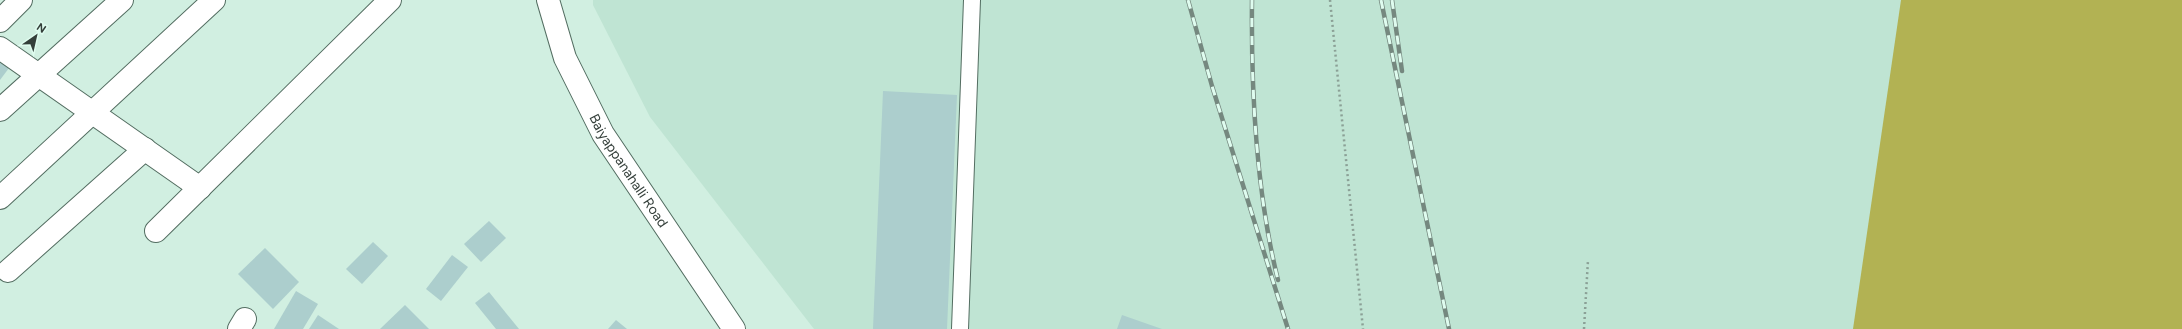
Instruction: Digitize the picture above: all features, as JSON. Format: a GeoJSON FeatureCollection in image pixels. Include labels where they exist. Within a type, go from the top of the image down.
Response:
{"type":"FeatureCollection","features":[{"type":"Feature","properties":{"kind":"street"},"geometry":{"type":"LineString","coordinates":[[0,21],[21,0]]}},
{"type":"Feature","properties":{"kind":"street"},"geometry":{"type":"LineString","coordinates":[[0,110],[38,74],[122,0]]}},
{"type":"Feature","properties":{"kind":"street"},"geometry":{"type":"LineString","coordinates":[[0,198],[214,0]]}},
{"type":"Feature","properties":{"kind":"street"},"geometry":{"type":"LineString","coordinates":[[156,231],[390,0]]}},
{"type":"Feature","properties":{"kind":"street","name":"Baiyappanahalli Road"},"geometry":{"type":"LineString","coordinates":[[548,0],[565,58],[603,134],[734,329]]}},
{"type":"Feature","properties":{"kind":"street"},"geometry":{"type":"LineString","coordinates":[[0,48],[145,148],[200,188]]}},
{"type":"Feature","properties":{"kind":"street"},"geometry":{"type":"LineString","coordinates":[[8,271],[145,148]]}},
{"type":"Feature","properties":{"kind":"lane"},"geometry":{"type":"LineString","coordinates":[[960,329],[972,0]]}},
{"type":"Feature","properties":{"kind":"path"},"geometry":{"type":"LineString","coordinates":[[1330,0],[1363,329]]}},
{"type":"Feature","properties":{"kind":"path"},"geometry":{"type":"LineString","coordinates":[[1584,329],[1588,260]]}},
{"type":"Feature","properties":{"kind":"shaded area"},"geometry":{"type":"Polygon","coordinates":[[[593,0],[2182,0],[2182,329],[814,329],[650,117],[593,5],[593,0]]]}},
{"type":"Feature","properties":{"kind":"shaded area"},"geometry":{"type":"Polygon","coordinates":[[[1901,0],[2182,0],[2182,329],[1853,329],[1901,0]]]}},
{"type":"Feature","properties":{"kind":"building"},"geometry":{"type":"Polygon","coordinates":[[[0,56],[12,64],[0,80],[0,56]]]}},
{"type":"Feature","properties":{"kind":"building"},"geometry":{"type":"Polygon","coordinates":[[[883,91],[957,95],[947,329],[873,329],[883,91]]]}},
{"type":"Feature","properties":{"kind":"building"},"geometry":{"type":"Polygon","coordinates":[[[489,221],[506,238],[481,262],[464,244],[489,221]]]}},
{"type":"Feature","properties":{"kind":"building"},"geometry":{"type":"Polygon","coordinates":[[[373,242],[388,256],[362,284],[346,269],[373,242]]]}},
{"type":"Feature","properties":{"kind":"building"},"geometry":{"type":"Polygon","coordinates":[[[265,248],[299,282],[273,309],[238,274],[265,248]]]}},
{"type":"Feature","properties":{"kind":"building"},"geometry":{"type":"Polygon","coordinates":[[[452,255],[468,267],[441,301],[426,289],[452,255]]]}},
{"type":"Feature","properties":{"kind":"building"},"geometry":{"type":"Polygon","coordinates":[[[296,291],[318,304],[303,329],[274,329],[296,291]]]}},
{"type":"Feature","properties":{"kind":"building"},"geometry":{"type":"Polygon","coordinates":[[[489,292],[519,329],[496,329],[475,303],[489,292]]]}},
{"type":"Feature","properties":{"kind":"building"},"geometry":{"type":"Polygon","coordinates":[[[405,305],[429,329],[380,329],[405,305]]]}},
{"type":"Feature","properties":{"kind":"building"},"geometry":{"type":"Polygon","coordinates":[[[318,315],[339,329],[309,329],[318,315]]]}},
{"type":"Feature","properties":{"kind":"building"},"geometry":{"type":"Polygon","coordinates":[[[1122,315],[1162,329],[1117,329],[1122,315]]]}},
{"type":"Feature","properties":{"kind":"building"},"geometry":{"type":"Polygon","coordinates":[[[616,320],[627,329],[608,329],[616,320]]]}},
{"type":"Feature","properties":{"kind":"railway"},"geometry":{"type":"LineString","coordinates":[[1188,0],[1212,86],[1288,329]]}},
{"type":"Feature","properties":{"kind":"railway"},"geometry":{"type":"LineString","coordinates":[[1252,0],[1256,141],[1265,212],[1278,280]]}},
{"type":"Feature","properties":{"kind":"railway"},"geometry":{"type":"LineString","coordinates":[[1381,0],[1449,329]]}},
{"type":"Feature","properties":{"kind":"railway"},"geometry":{"type":"LineString","coordinates":[[1392,0],[1402,71]]}}]}
